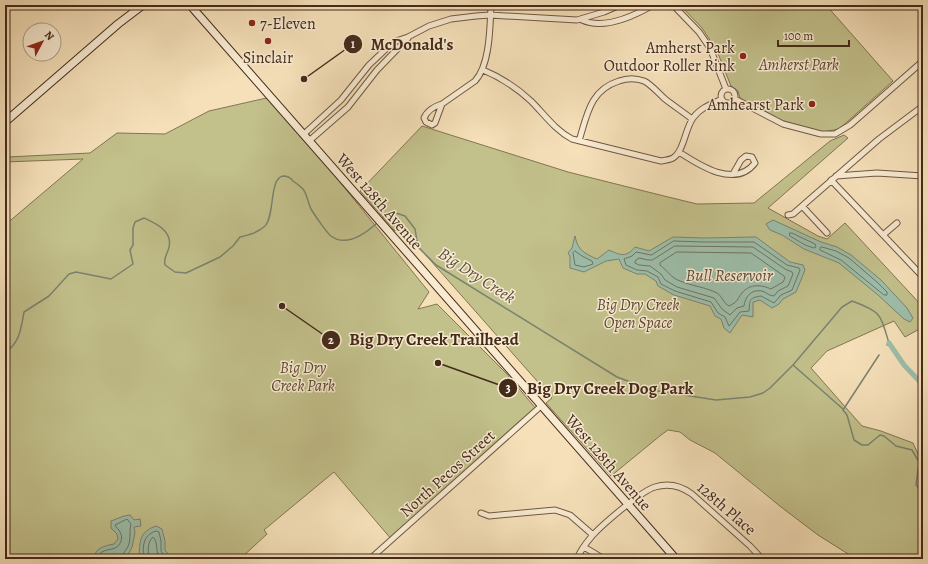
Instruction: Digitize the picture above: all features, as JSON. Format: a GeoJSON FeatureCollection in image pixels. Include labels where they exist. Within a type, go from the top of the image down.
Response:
{"type":"FeatureCollection","features":[{"type":"Feature","properties":{"kind":"main road"},"geometry":{"type":"LineString","coordinates":[[5,122],[118,24],[143,5]]}},
{"type":"Feature","properties":{"kind":"main road","name":"West 128th Avenue"},"geometry":{"type":"LineString","coordinates":[[190,5],[676,559]]}},
{"type":"Feature","properties":{"kind":"street"},"geometry":{"type":"LineString","coordinates":[[442,104],[475,81],[483,70],[486,62],[491,5]]}},
{"type":"Feature","properties":{"kind":"street"},"geometry":{"type":"LineString","coordinates":[[582,20],[587,16],[604,12],[620,5]]}},
{"type":"Feature","properties":{"kind":"street"},"geometry":{"type":"LineString","coordinates":[[304,134],[344,97],[378,55],[396,41],[408,37],[429,26],[451,19],[490,15],[549,20],[582,20],[588,23],[594,23],[614,21],[633,16],[653,5]]}},
{"type":"Feature","properties":{"kind":"street"},"geometry":{"type":"LineString","coordinates":[[673,5],[699,32],[710,48],[726,90]]}},
{"type":"Feature","properties":{"kind":"street"},"geometry":{"type":"LineString","coordinates":[[310,141],[351,104],[377,70],[408,37]]}},
{"type":"Feature","properties":{"kind":"street"},"geometry":{"type":"LineString","coordinates":[[735,99],[783,124],[821,134],[841,132],[923,61]]}},
{"type":"Feature","properties":{"kind":"street"},"geometry":{"type":"LineString","coordinates":[[483,70],[520,92],[566,136],[579,141],[661,162],[674,158],[679,152],[692,119],[700,110],[722,99]]}},
{"type":"Feature","properties":{"kind":"street"},"geometry":{"type":"LineString","coordinates":[[579,141],[591,105],[596,96],[603,88],[622,80],[632,79],[644,81],[692,119]]}},
{"type":"Feature","properties":{"kind":"street"},"geometry":{"type":"LineString","coordinates":[[722,99],[722,93],[726,90]]}},
{"type":"Feature","properties":{"kind":"street"},"geometry":{"type":"LineString","coordinates":[[726,90],[731,90],[734,93],[735,99]]}},
{"type":"Feature","properties":{"kind":"street"},"geometry":{"type":"LineString","coordinates":[[344,97],[351,104]]}},
{"type":"Feature","properties":{"kind":"street"},"geometry":{"type":"LineString","coordinates":[[722,99],[725,102],[730,103],[735,99]]}},
{"type":"Feature","properties":{"kind":"street"},"geometry":{"type":"LineString","coordinates":[[788,215],[793,214],[878,139],[923,106]]}},
{"type":"Feature","properties":{"kind":"street"},"geometry":{"type":"LineString","coordinates":[[679,152],[697,164],[718,174],[733,174]]}},
{"type":"Feature","properties":{"kind":"street"},"geometry":{"type":"LineString","coordinates":[[836,176],[877,173],[923,176]]}},
{"type":"Feature","properties":{"kind":"street"},"geometry":{"type":"LineString","coordinates":[[831,180],[923,277]]}},
{"type":"Feature","properties":{"kind":"street"},"geometry":{"type":"LineString","coordinates":[[802,206],[827,233]]}},
{"type":"Feature","properties":{"kind":"street"},"geometry":{"type":"LineString","coordinates":[[883,235],[897,223]]}},
{"type":"Feature","properties":{"kind":"street","name":"North Pecos Street"},"geometry":{"type":"LineString","coordinates":[[370,559],[541,406]]}},
{"type":"Feature","properties":{"kind":"street","name":"128th Place"},"geometry":{"type":"LineString","coordinates":[[577,559],[593,535],[645,491],[655,487],[669,485],[685,489],[700,500],[762,559]]}},
{"type":"Feature","properties":{"kind":"street"},"geometry":{"type":"LineString","coordinates":[[481,513],[489,516],[555,510],[570,515],[593,535]]}},
{"type":"Feature","properties":{"kind":"street"},"geometry":{"type":"LineString","coordinates":[[584,547],[604,559]]}},
{"type":"Feature","properties":{"kind":"green space","name":"Amherst Park"},"geometry":{"type":"Polygon","coordinates":[[[680,5],[826,5],[893,81],[839,129],[823,132],[780,120],[740,98],[738,91],[731,86],[717,51],[702,28],[680,5]]]}},
{"type":"Feature","properties":{"kind":"green space","name":"Big Dry Creek Park"},"geometry":{"type":"Polygon","coordinates":[[[271,97],[429,292],[418,309],[437,304],[506,373],[537,410],[392,540],[334,472],[264,530],[267,534],[240,559],[5,559],[5,225],[83,159],[5,162],[5,155],[7,157],[90,153],[117,133],[165,134],[209,111],[271,97]]]}},
{"type":"Feature","properties":{"kind":"green space","name":"Big Dry Creek Open Space"},"geometry":{"type":"Polygon","coordinates":[[[422,126],[568,172],[697,204],[754,203],[830,141],[844,135],[848,138],[768,208],[818,236],[827,239],[845,223],[923,307],[923,327],[905,337],[894,321],[827,351],[811,368],[862,426],[881,431],[913,443],[923,465],[923,559],[856,559],[818,535],[715,453],[690,440],[680,432],[668,430],[611,476],[546,403],[552,398],[401,227],[395,231],[360,191],[422,126]]]}},
{"type":"Feature","properties":{"kind":"water"},"geometry":{"type":"Polygon","coordinates":[[[773,220],[821,242],[837,247],[851,255],[881,280],[907,308],[913,318],[910,322],[904,319],[878,295],[839,263],[804,249],[782,235],[770,230],[766,224],[773,220]]]}},
{"type":"Feature","properties":{"kind":"water","name":"Bull Reservoir"},"geometry":{"type":"Polygon","coordinates":[[[575,236],[576,241],[582,251],[597,259],[609,250],[616,253],[626,254],[635,247],[649,251],[673,237],[756,237],[790,262],[803,265],[805,270],[796,292],[783,299],[779,304],[772,308],[760,300],[753,302],[753,317],[742,315],[730,333],[724,328],[721,319],[715,316],[710,306],[674,295],[658,286],[656,281],[645,274],[637,274],[623,268],[619,259],[606,261],[584,272],[570,268],[570,256],[568,253],[572,248],[575,236]]]}},
{"type":"Feature","properties":{"kind":"water"},"geometry":{"type":"Polygon","coordinates":[[[130,515],[134,520],[140,519],[141,526],[134,527],[135,533],[132,547],[126,559],[93,559],[98,550],[114,544],[118,539],[117,534],[111,528],[111,521],[130,515]]]}},
{"type":"Feature","properties":{"kind":"water"},"geometry":{"type":"Polygon","coordinates":[[[156,526],[162,529],[165,541],[165,550],[170,556],[170,559],[141,559],[139,557],[140,542],[143,534],[150,528],[156,526]]]}},
{"type":"Feature","properties":{"kind":"waterway","name":"Big Dry Creek"},"geometry":{"type":"LineString","coordinates":[[5,353],[17,340],[21,330],[24,312],[49,296],[69,274],[76,272],[111,279],[133,264],[130,250],[133,245],[133,228],[135,222],[144,218],[162,228],[168,236],[170,241],[165,258],[165,265],[175,272],[186,273],[220,257],[233,246],[240,237],[256,232],[265,226],[270,214],[276,183],[279,178],[283,176],[290,178],[303,189],[306,193],[311,209],[331,236],[337,239],[350,240],[362,235],[377,223]]}},
{"type":"Feature","properties":{"kind":"waterway","name":"Big Dry Creek"},"geometry":{"type":"LineString","coordinates":[[381,219],[388,213],[396,213],[405,216],[415,229],[418,247],[436,265],[617,377],[652,390],[716,400],[750,397],[763,393],[793,365],[842,307],[852,301],[875,311],[884,326],[889,343],[887,345]]}},
{"type":"Feature","properties":{"kind":"waterway"},"geometry":{"type":"LineString","coordinates":[[889,343],[904,365],[923,385]]}},
{"type":"Feature","properties":{"kind":"waterway","name":"Big Dry Creek"},"geometry":{"type":"LineString","coordinates":[[879,355],[843,410],[847,415],[854,440],[862,445],[868,445],[880,435],[884,436],[896,446],[912,450],[919,462],[916,485],[923,492]]}},
{"type":"Feature","properties":{"kind":"waterway","name":"Big Dry Creek"},"geometry":{"type":"LineString","coordinates":[[793,365],[843,409]]}},
{"type":"Feature","properties":{"kind":"place","name":"7-Eleven"},"geometry":{"type":"Point","coordinates":[252,23]}},
{"type":"Feature","properties":{"kind":"place","name":"Sinclair"},"geometry":{"type":"Point","coordinates":[268,41]}},
{"type":"Feature","properties":{"kind":"place","name":"Amherst Park Outdoor Roller Rink"},"geometry":{"type":"Point","coordinates":[743,56]}},
{"type":"Feature","properties":{"kind":"place","name":"McDonald's"},"geometry":{"type":"Point","coordinates":[304,79]}},
{"type":"Feature","properties":{"kind":"place","name":"Amhearst Park"},"geometry":{"type":"Point","coordinates":[812,104]}},
{"type":"Feature","properties":{"kind":"place","name":"Big Dry Creek Trailhead"},"geometry":{"type":"Point","coordinates":[282,306]}},
{"type":"Feature","properties":{"kind":"place","name":"Big Dry Creek Dog Park"},"geometry":{"type":"Point","coordinates":[438,363]}}]}
